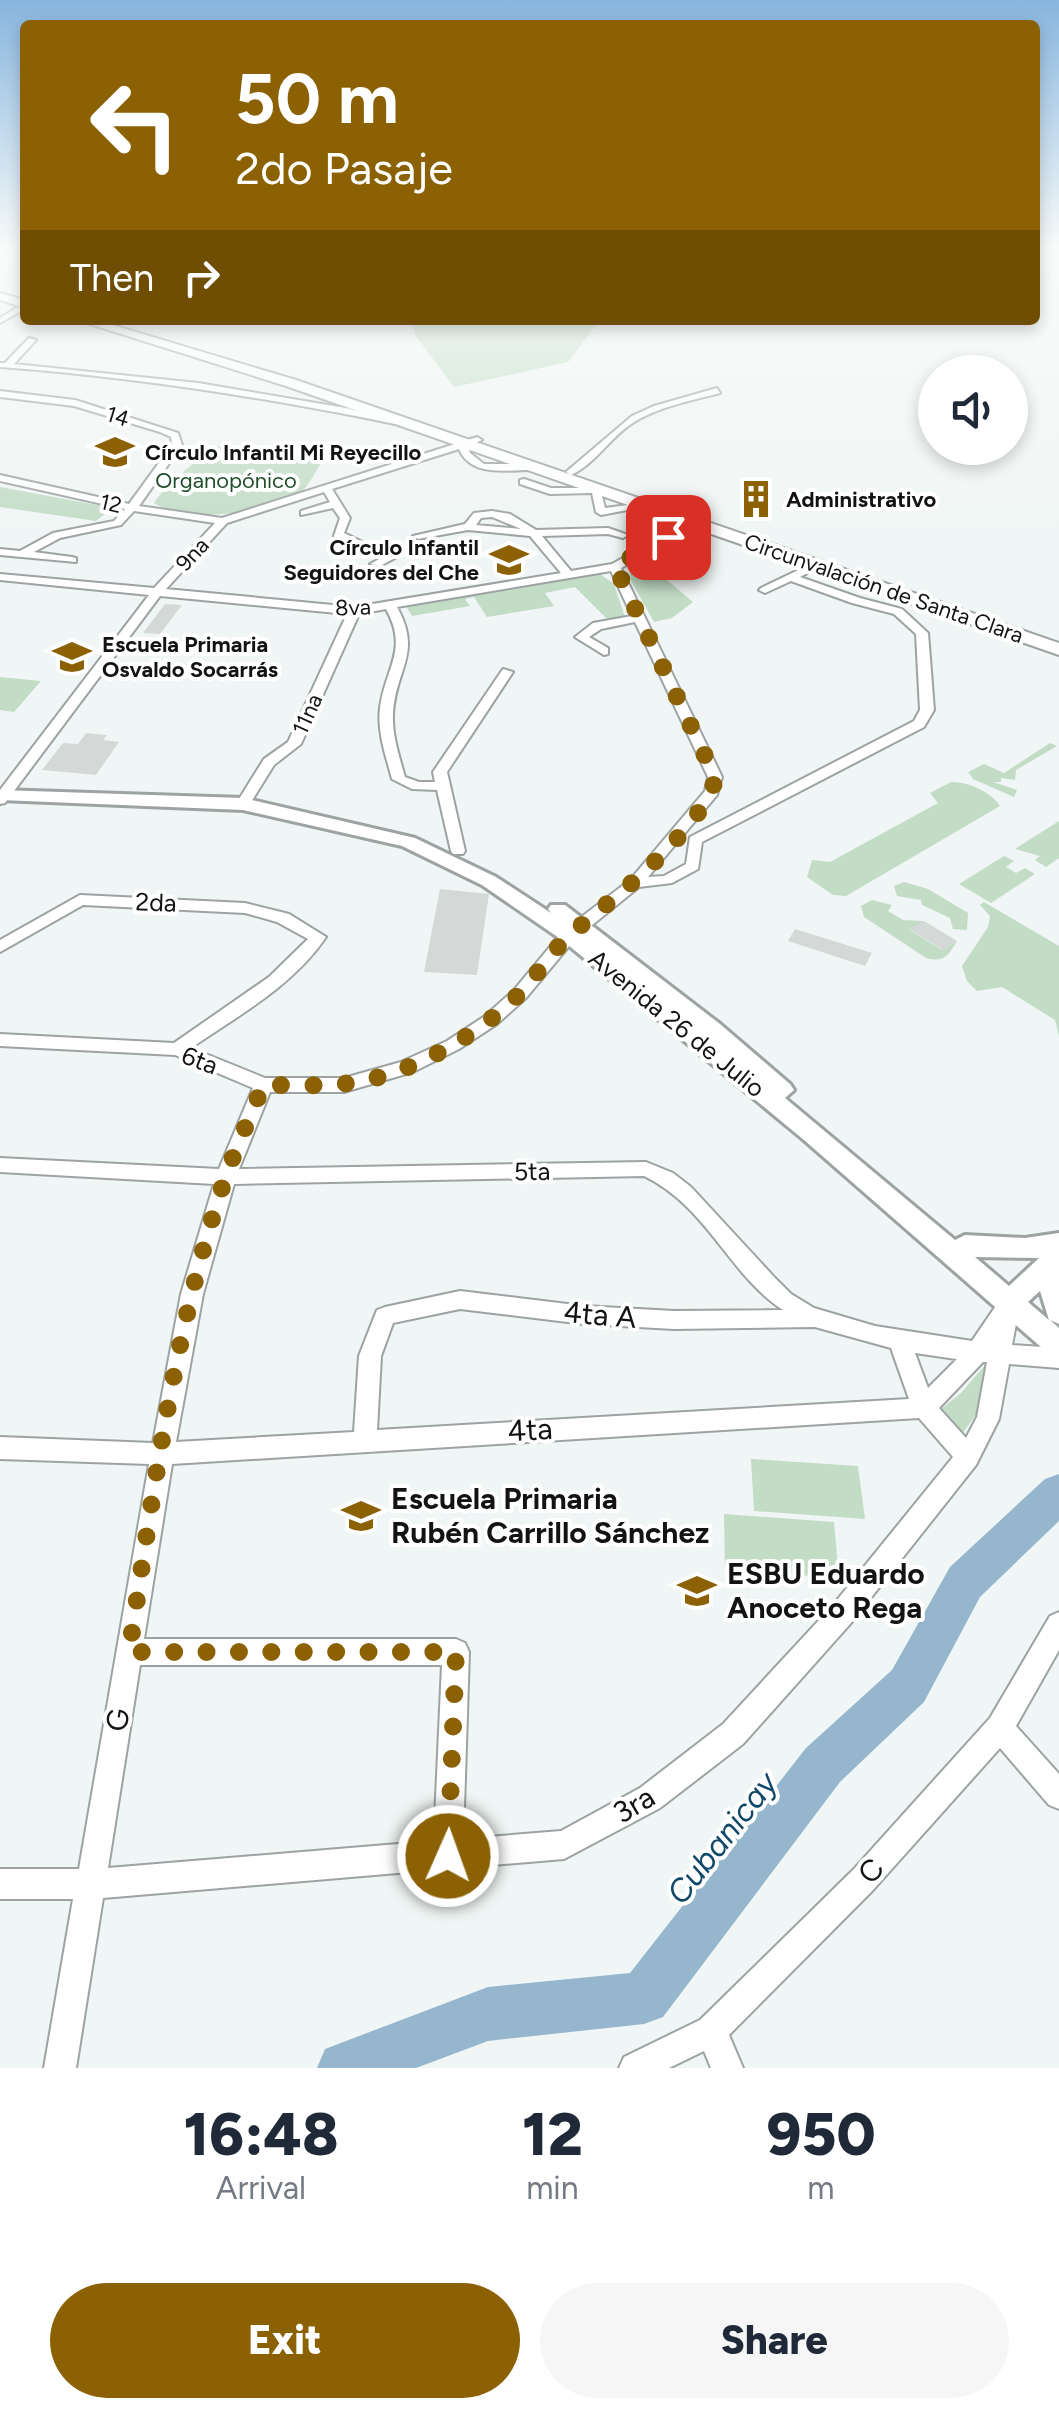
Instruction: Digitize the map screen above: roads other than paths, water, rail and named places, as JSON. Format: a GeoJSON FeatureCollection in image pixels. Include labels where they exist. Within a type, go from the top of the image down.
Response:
{"type":"FeatureCollection","features":[{"type":"Feature","properties":{"kind":"highway","name":"Circunvalación de Santa Clara"},"geometry":{"type":"LineString","coordinates":[[171,347],[291,383],[397,422],[571,472],[1059,648]]}},
{"type":"Feature","properties":{"kind":"highway","name":"Circunvalación de Santa Clara"},"geometry":{"type":"LineString","coordinates":[[191,347],[300,379],[470,442],[528,475],[596,490],[1059,640]]}},
{"type":"Feature","properties":{"kind":"highway"},"geometry":{"type":"LineString","coordinates":[[270,396],[285,393],[291,383]]}},
{"type":"Feature","properties":{"kind":"main road","name":"Avenida 26 de Julio"},"geometry":{"type":"LineString","coordinates":[[2,793],[244,801],[347,816],[416,834],[458,851],[517,882],[813,1134],[1014,1297],[1059,1326]]}},
{"type":"Feature","properties":{"kind":"main road","name":"Avenida 26 de Julio"},"geometry":{"type":"LineString","coordinates":[[244,801],[408,842],[489,881],[576,930],[712,1029],[965,1246],[1059,1345]]}},
{"type":"Feature","properties":{"kind":"main road"},"geometry":{"type":"LineString","coordinates":[[965,1246],[1025,1249],[1059,1244]]}},
{"type":"Feature","properties":{"kind":"main road"},"geometry":{"type":"LineString","coordinates":[[1014,1297],[1059,1255]]}},
{"type":"Feature","properties":{"kind":"main road"},"geometry":{"type":"LineString","coordinates":[[1059,1268],[1051,1282],[1059,1312]]}},
{"type":"Feature","properties":{"kind":"street"},"geometry":{"type":"LineString","coordinates":[[4,365],[25,347]]}},
{"type":"Feature","properties":{"kind":"street"},"geometry":{"type":"LineString","coordinates":[[4,365],[146,377],[270,396],[397,422]]}},
{"type":"Feature","properties":{"kind":"street"},"geometry":{"type":"LineString","coordinates":[[571,472],[586,463],[622,426],[643,414],[717,391]]}},
{"type":"Feature","properties":{"kind":"street","name":"14"},"geometry":{"type":"LineString","coordinates":[[0,394],[75,403],[174,435],[178,445],[132,508]]}},
{"type":"Feature","properties":{"kind":"street"},"geometry":{"type":"LineString","coordinates":[[470,442],[465,454],[482,467],[528,475]]}},
{"type":"Feature","properties":{"kind":"street","name":"9na"},"geometry":{"type":"LineString","coordinates":[[2,793],[157,592],[224,521],[470,442]]}},
{"type":"Feature","properties":{"kind":"street"},"geometry":{"type":"LineString","coordinates":[[464,474],[482,467]]}},
{"type":"Feature","properties":{"kind":"street","name":"12"},"geometry":{"type":"LineString","coordinates":[[0,478],[132,508],[224,521]]}},
{"type":"Feature","properties":{"kind":"street"},"geometry":{"type":"LineString","coordinates":[[326,488],[344,518],[338,534],[390,558],[376,564]]}},
{"type":"Feature","properties":{"kind":"street"},"geometry":{"type":"LineString","coordinates":[[305,513],[336,504]]}},
{"type":"Feature","properties":{"kind":"street"},"geometry":{"type":"LineString","coordinates":[[21,555],[58,535],[116,523],[132,508]]}},
{"type":"Feature","properties":{"kind":"street"},"geometry":{"type":"LineString","coordinates":[[418,536],[468,527],[470,520],[491,512],[507,515],[533,533],[568,574]]}},
{"type":"Feature","properties":{"kind":"street","name":"8va"},"geometry":{"type":"LineString","coordinates":[[0,578],[354,611],[615,566],[694,523]]}},
{"type":"Feature","properties":{"kind":"street"},"geometry":{"type":"LineString","coordinates":[[533,533],[608,531],[623,535]]}},
{"type":"Feature","properties":{"kind":"street"},"geometry":{"type":"LineString","coordinates":[[0,552],[72,560]]}},
{"type":"Feature","properties":{"kind":"street"},"geometry":{"type":"LineString","coordinates":[[765,590],[815,564]]}},
{"type":"Feature","properties":{"kind":"street"},"geometry":{"type":"LineString","coordinates":[[615,566],[715,777],[702,808],[635,884]]}},
{"type":"Feature","properties":{"kind":"street"},"geometry":{"type":"LineString","coordinates":[[635,884],[667,880],[693,866],[694,840],[919,724],[927,710],[922,633],[898,612],[856,602],[790,577]]}},
{"type":"Feature","properties":{"kind":"street"},"geometry":{"type":"LineString","coordinates":[[390,605],[403,625],[407,644],[386,713],[399,779],[416,786],[443,786]]}},
{"type":"Feature","properties":{"kind":"street","name":"11na"},"geometry":{"type":"LineString","coordinates":[[244,801],[268,762],[294,744],[354,611]]}},
{"type":"Feature","properties":{"kind":"street"},"geometry":{"type":"LineString","coordinates":[[604,650],[582,636],[597,626],[639,618]]}},
{"type":"Feature","properties":{"kind":"street"},"geometry":{"type":"LineString","coordinates":[[458,851],[443,786],[443,765],[506,672]]}},
{"type":"Feature","properties":{"kind":"street","name":"6ta"},"geometry":{"type":"LineString","coordinates":[[0,1040],[177,1050],[263,1085],[344,1084],[407,1067],[454,1045],[491,1020],[520,994],[576,930],[635,884]]}},
{"type":"Feature","properties":{"kind":"street","name":"2da"},"geometry":{"type":"LineString","coordinates":[[0,947],[80,900],[245,908],[283,918],[318,936],[311,950],[292,966],[177,1050]]}},
{"type":"Feature","properties":{"kind":"street","name":"G"},"geometry":{"type":"LineString","coordinates":[[60,2068],[192,1294],[226,1177],[263,1085]]}},
{"type":"Feature","properties":{"kind":"street","name":"5ta"},"geometry":{"type":"LineString","coordinates":[[0,1166],[226,1177],[646,1169],[668,1177],[787,1303],[817,1319],[988,1354],[1059,1358]]}},
{"type":"Feature","properties":{"kind":"street","name":"3ra"},"geometry":{"type":"LineString","coordinates":[[0,1884],[90,1884],[564,1845],[664,1788],[733,1734],[842,1614],[968,1457],[988,1419],[988,1354],[1014,1297]]}},
{"type":"Feature","properties":{"kind":"street","name":"4ta A"},"geometry":{"type":"LineString","coordinates":[[365,1439],[370,1356],[385,1316],[460,1300],[584,1315],[674,1320],[817,1319]]}},
{"type":"Feature","properties":{"kind":"street"},"geometry":{"type":"LineString","coordinates":[[898,1337],[924,1408],[968,1457]]}},
{"type":"Feature","properties":{"kind":"street"},"geometry":{"type":"LineString","coordinates":[[924,1408],[988,1354]]}},
{"type":"Feature","properties":{"kind":"street","name":"4ta"},"geometry":{"type":"LineString","coordinates":[[0,1448],[162,1454],[924,1408]]}},
{"type":"Feature","properties":{"kind":"street","name":"C"},"geometry":{"type":"LineString","coordinates":[[635,2068],[711,2031],[862,1880],[1000,1728],[1059,1625]]}},
{"type":"Feature","properties":{"kind":"street"},"geometry":{"type":"LineString","coordinates":[[129,1652],[456,1652],[448,1856]]}},
{"type":"Feature","properties":{"kind":"street"},"geometry":{"type":"LineString","coordinates":[[1000,1728],[1059,1794]]}},
{"type":"Feature","properties":{"kind":"street"},"geometry":{"type":"LineString","coordinates":[[711,2031],[727,2068]]}},
{"type":"Feature","properties":{"kind":"waterway","name":"Cubanicay"},"geometry":{"type":"LineString","coordinates":[[344,2068],[488,2014],[644,1998],[823,1765],[908,1686],[965,1582],[1059,1493]]}},
{"type":"Feature","properties":{"kind":"place","name":"Círculo Infantil Mi Reyecillo"},"geometry":{"type":"Point","coordinates":[115,452]}},
{"type":"Feature","properties":{"kind":"place","name":"Administrativo"},"geometry":{"type":"Point","coordinates":[756,499]}},
{"type":"Feature","properties":{"kind":"place","name":"Círculo Infantil Seguidores del Che"},"geometry":{"type":"Point","coordinates":[509,560]}},
{"type":"Feature","properties":{"kind":"place","name":"Escuela Primaria Osvaldo Socarrás"},"geometry":{"type":"Point","coordinates":[72,657]}},
{"type":"Feature","properties":{"kind":"place","name":"Escuela Primaria Rubén Carrillo Sánchez"},"geometry":{"type":"Point","coordinates":[361,1516]}},
{"type":"Feature","properties":{"kind":"place","name":"ESBU Eduardo Anoceto Rega"},"geometry":{"type":"Point","coordinates":[697,1591]}},
{"type":"Feature","properties":{"kind":"park label","name":"Organopónico"},"geometry":{"type":"Point","coordinates":[226,480]}}]}
